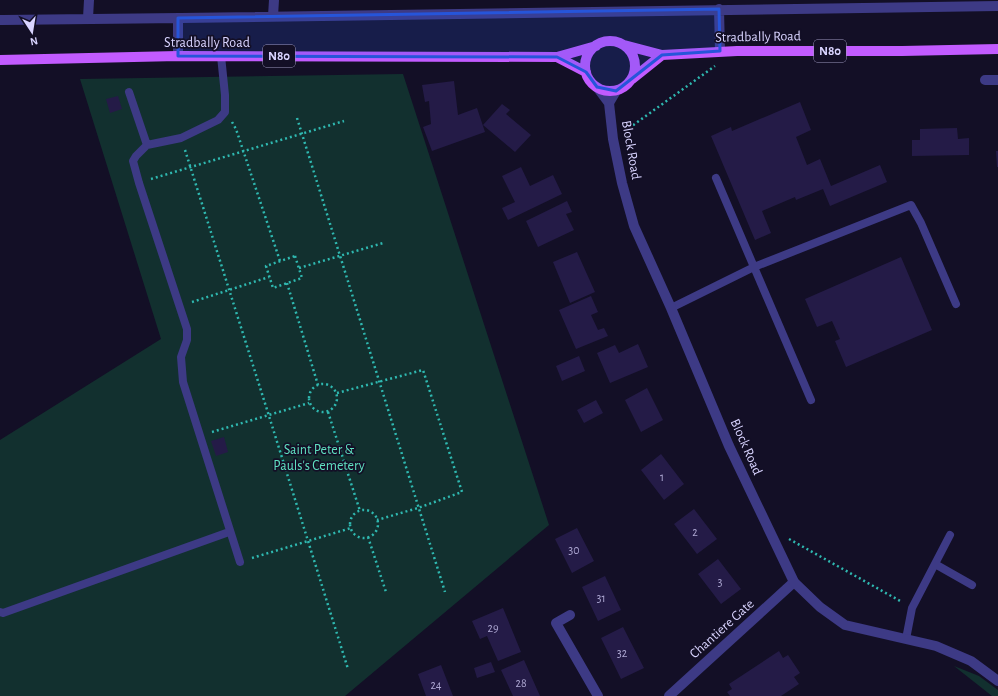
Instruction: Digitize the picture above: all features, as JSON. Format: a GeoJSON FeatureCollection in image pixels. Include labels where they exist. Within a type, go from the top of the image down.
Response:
{"type":"FeatureCollection","features":[{"type":"Feature","properties":{"kind":"main road","name":"N80"},"geometry":{"type":"LineString","coordinates":[[596,46],[605,42],[615,42],[624,45]]}},
{"type":"Feature","properties":{"kind":"main road","name":"Stradbally Road"},"geometry":{"type":"LineString","coordinates":[[624,45],[662,55],[720,51],[902,51],[998,49]]}},
{"type":"Feature","properties":{"kind":"main road"},"geometry":{"type":"LineString","coordinates":[[624,45],[631,52],[635,61],[635,71],[631,80]]}},
{"type":"Feature","properties":{"kind":"main road","name":"Stradbally Road"},"geometry":{"type":"LineString","coordinates":[[0,60],[178,56],[557,57],[596,46]]}},
{"type":"Feature","properties":{"kind":"main road"},"geometry":{"type":"LineString","coordinates":[[586,72],[586,62],[590,53],[596,46]]}},
{"type":"Feature","properties":{"kind":"main road"},"geometry":{"type":"LineString","coordinates":[[597,87],[606,91],[616,91],[624,87],[662,55]]}},
{"type":"Feature","properties":{"kind":"main road","name":"Stradbally Road"},"geometry":{"type":"LineString","coordinates":[[557,57],[586,72]]}},
{"type":"Feature","properties":{"kind":"main road","name":"N80"},"geometry":{"type":"LineString","coordinates":[[586,72],[590,80],[597,87]]}},
{"type":"Feature","properties":{"kind":"street"},"geometry":{"type":"LineString","coordinates":[[88,18],[89,0]]}},
{"type":"Feature","properties":{"kind":"street"},"geometry":{"type":"LineString","coordinates":[[273,16],[274,0]]}},
{"type":"Feature","properties":{"kind":"street"},"geometry":{"type":"LineString","coordinates":[[0,20],[719,9],[810,4],[998,6]]}},
{"type":"Feature","properties":{"kind":"street"},"geometry":{"type":"LineString","coordinates":[[719,9],[720,51]]}},
{"type":"Feature","properties":{"kind":"street"},"geometry":{"type":"LineString","coordinates":[[178,18],[178,56]]}},
{"type":"Feature","properties":{"kind":"street"},"geometry":{"type":"LineString","coordinates":[[985,80],[998,80]]}},
{"type":"Feature","properties":{"kind":"street"},"geometry":{"type":"LineString","coordinates":[[597,87],[609,102],[616,91]]}},
{"type":"Feature","properties":{"kind":"street","name":"Block Road"},"geometry":{"type":"LineString","coordinates":[[609,102],[613,139],[622,183],[634,226],[671,308],[729,446],[794,582],[820,607],[845,625],[936,646],[971,661],[998,681]]}},
{"type":"Feature","properties":{"kind":"street","name":"Chantiere Gate"},"geometry":{"type":"LineString","coordinates":[[669,696],[794,582]]}},
{"type":"Feature","properties":{"kind":"street"},"geometry":{"type":"LineString","coordinates":[[570,615],[556,623],[598,696]]}},
{"type":"Feature","properties":{"kind":"lane"},"geometry":{"type":"LineString","coordinates":[[221,56],[225,95],[225,112],[218,120],[181,138],[147,144],[133,161],[187,329],[187,340],[181,357],[183,382],[229,532],[240,562]]}},
{"type":"Feature","properties":{"kind":"lane"},"geometry":{"type":"LineString","coordinates":[[129,92],[147,144]]}},
{"type":"Feature","properties":{"kind":"lane"},"geometry":{"type":"LineString","coordinates":[[716,178],[811,400]]}},
{"type":"Feature","properties":{"kind":"lane"},"geometry":{"type":"LineString","coordinates":[[671,308],[754,267],[911,205],[921,223],[956,304]]}},
{"type":"Feature","properties":{"kind":"lane"},"geometry":{"type":"LineString","coordinates":[[0,612],[3,613],[44,599],[229,532]]}},
{"type":"Feature","properties":{"kind":"lane"},"geometry":{"type":"LineString","coordinates":[[906,639],[912,608],[950,535]]}},
{"type":"Feature","properties":{"kind":"lane"},"geometry":{"type":"LineString","coordinates":[[935,564],[972,585]]}},
{"type":"Feature","properties":{"kind":"path"},"geometry":{"type":"LineString","coordinates":[[613,139],[717,65]]}},
{"type":"Feature","properties":{"kind":"path"},"geometry":{"type":"LineString","coordinates":[[225,112],[236,129],[280,261]]}},
{"type":"Feature","properties":{"kind":"path"},"geometry":{"type":"LineString","coordinates":[[297,118],[445,592]]}},
{"type":"Feature","properties":{"kind":"path"},"geometry":{"type":"LineString","coordinates":[[139,183],[344,121]]}},
{"type":"Feature","properties":{"kind":"path"},"geometry":{"type":"LineString","coordinates":[[181,138],[270,416],[348,669]]}},
{"type":"Feature","properties":{"kind":"path"},"geometry":{"type":"LineString","coordinates":[[299,268],[383,243]]}},
{"type":"Feature","properties":{"kind":"path"},"geometry":{"type":"LineString","coordinates":[[295,256],[302,278],[273,288],[266,266],[280,261],[295,256]]}},
{"type":"Feature","properties":{"kind":"path"},"geometry":{"type":"LineString","coordinates":[[180,306],[269,277]]}},
{"type":"Feature","properties":{"kind":"path"},"geometry":{"type":"LineString","coordinates":[[287,283],[318,384]]}},
{"type":"Feature","properties":{"kind":"path"},"geometry":{"type":"LineString","coordinates":[[337,393],[380,383],[423,370],[462,492],[418,508],[377,520]]}},
{"type":"Feature","properties":{"kind":"path"},"geometry":{"type":"LineString","coordinates":[[318,384],[330,385],[337,393],[338,399],[336,405],[328,412],[317,412],[309,403],[310,392],[318,384]]}},
{"type":"Feature","properties":{"kind":"path"},"geometry":{"type":"LineString","coordinates":[[200,436],[309,403]]}},
{"type":"Feature","properties":{"kind":"path"},"geometry":{"type":"LineString","coordinates":[[328,412],[360,511]]}},
{"type":"Feature","properties":{"kind":"path"},"geometry":{"type":"LineString","coordinates":[[365,510],[370,512],[377,520],[378,525],[376,530],[368,537],[358,536],[351,528],[352,518],[355,513],[360,511],[365,510]]}},
{"type":"Feature","properties":{"kind":"path"},"geometry":{"type":"LineString","coordinates":[[240,562],[351,528]]}},
{"type":"Feature","properties":{"kind":"path"},"geometry":{"type":"LineString","coordinates":[[368,537],[386,592]]}},
{"type":"Feature","properties":{"kind":"path"},"geometry":{"type":"LineString","coordinates":[[789,539],[912,608]]}},
{"type":"Feature","properties":{"kind":"highlighted area"},"geometry":{"type":"Polygon","coordinates":[[[719,9],[720,51],[662,55],[616,91],[597,87],[586,72],[557,57],[178,56],[178,18],[719,9]]]}},
{"type":"Feature","properties":{"kind":"green space","name":"Saint Peter & Pauls's Cemetery"},"geometry":{"type":"Polygon","coordinates":[[[403,74],[549,525],[345,696],[0,696],[0,440],[161,339],[80,79],[403,74]]]}},
{"type":"Feature","properties":{"kind":"green space"},"geometry":{"type":"Polygon","coordinates":[[[954,666],[979,676],[998,690],[998,696],[992,696],[954,666]]]}},
{"type":"Feature","properties":{"kind":"building"},"geometry":{"type":"Polygon","coordinates":[[[454,81],[458,115],[477,108],[485,132],[432,151],[423,127],[431,124],[429,101],[425,102],[422,85],[454,81]]]}},
{"type":"Feature","properties":{"kind":"building"},"geometry":{"type":"Polygon","coordinates":[[[118,96],[122,109],[110,113],[106,99],[118,96]]]}},
{"type":"Feature","properties":{"kind":"building"},"geometry":{"type":"Polygon","coordinates":[[[800,102],[811,130],[796,137],[807,165],[820,159],[831,186],[880,165],[887,182],[830,206],[823,189],[796,200],[795,197],[762,211],[771,233],[755,240],[711,136],[731,127],[732,131],[800,102]]]}},
{"type":"Feature","properties":{"kind":"building"},"geometry":{"type":"Polygon","coordinates":[[[502,104],[510,110],[506,114],[531,135],[515,152],[483,125],[502,104]]]}},
{"type":"Feature","properties":{"kind":"building"},"geometry":{"type":"Polygon","coordinates":[[[957,128],[958,139],[969,138],[969,155],[912,156],[912,140],[920,140],[920,129],[957,128]]]}},
{"type":"Feature","properties":{"kind":"building"},"geometry":{"type":"Polygon","coordinates":[[[996,151],[998,151],[998,167],[997,167],[996,151]]]}},
{"type":"Feature","properties":{"kind":"building"},"geometry":{"type":"Polygon","coordinates":[[[521,167],[530,186],[553,175],[562,194],[508,220],[502,208],[515,202],[502,176],[521,167]]]}},
{"type":"Feature","properties":{"kind":"building"},"geometry":{"type":"Polygon","coordinates":[[[567,201],[572,212],[566,214],[574,230],[538,247],[526,221],[567,201]]]}},
{"type":"Feature","properties":{"kind":"building"},"geometry":{"type":"Polygon","coordinates":[[[577,252],[595,292],[570,303],[553,262],[577,252]]]}},
{"type":"Feature","properties":{"kind":"building"},"geometry":{"type":"Polygon","coordinates":[[[901,257],[932,330],[846,367],[835,341],[840,339],[832,321],[817,327],[805,299],[901,257]]]}},
{"type":"Feature","properties":{"kind":"building"},"geometry":{"type":"Polygon","coordinates":[[[591,296],[598,312],[591,315],[598,330],[604,328],[608,336],[576,349],[559,310],[591,296]]]}},
{"type":"Feature","properties":{"kind":"building"},"geometry":{"type":"Polygon","coordinates":[[[638,344],[648,367],[610,383],[597,353],[615,345],[619,353],[638,344]]]}},
{"type":"Feature","properties":{"kind":"building"},"geometry":{"type":"Polygon","coordinates":[[[579,356],[585,371],[562,381],[556,366],[579,356]]]}},
{"type":"Feature","properties":{"kind":"building"},"geometry":{"type":"Polygon","coordinates":[[[647,388],[663,420],[641,432],[625,400],[647,388]]]}},
{"type":"Feature","properties":{"kind":"building"},"geometry":{"type":"Polygon","coordinates":[[[596,400],[603,413],[584,423],[577,410],[596,400]]]}},
{"type":"Feature","properties":{"kind":"building"},"geometry":{"type":"Polygon","coordinates":[[[224,437],[228,452],[216,456],[211,441],[224,437]]]}},
{"type":"Feature","properties":{"kind":"building"},"geometry":{"type":"Polygon","coordinates":[[[661,454],[684,484],[664,500],[641,470],[661,454]]]}},
{"type":"Feature","properties":{"kind":"building"},"geometry":{"type":"Polygon","coordinates":[[[694,509],[717,539],[697,554],[674,524],[694,509]]]}},
{"type":"Feature","properties":{"kind":"building"},"geometry":{"type":"Polygon","coordinates":[[[577,528],[594,561],[572,573],[555,539],[577,528]]]}},
{"type":"Feature","properties":{"kind":"building"},"geometry":{"type":"Polygon","coordinates":[[[718,559],[741,589],[721,604],[698,574],[718,559]]]}},
{"type":"Feature","properties":{"kind":"building"},"geometry":{"type":"Polygon","coordinates":[[[605,576],[621,610],[598,621],[582,587],[605,576]]]}},
{"type":"Feature","properties":{"kind":"building"},"geometry":{"type":"Polygon","coordinates":[[[503,608],[521,652],[498,661],[487,636],[480,639],[472,621],[503,608]]]}},
{"type":"Feature","properties":{"kind":"building"},"geometry":{"type":"Polygon","coordinates":[[[623,627],[644,668],[621,679],[601,638],[623,627]]]}},
{"type":"Feature","properties":{"kind":"building"},"geometry":{"type":"Polygon","coordinates":[[[779,651],[783,658],[788,655],[800,673],[794,677],[799,684],[781,696],[730,696],[727,692],[732,689],[729,684],[779,651]]]}},
{"type":"Feature","properties":{"kind":"building"},"geometry":{"type":"Polygon","coordinates":[[[524,660],[540,696],[513,696],[501,670],[524,660]]]}},
{"type":"Feature","properties":{"kind":"building"},"geometry":{"type":"Polygon","coordinates":[[[491,662],[495,672],[477,678],[474,668],[491,662]]]}},
{"type":"Feature","properties":{"kind":"building"},"geometry":{"type":"Polygon","coordinates":[[[441,665],[453,696],[426,696],[418,674],[441,665]]]}}]}
